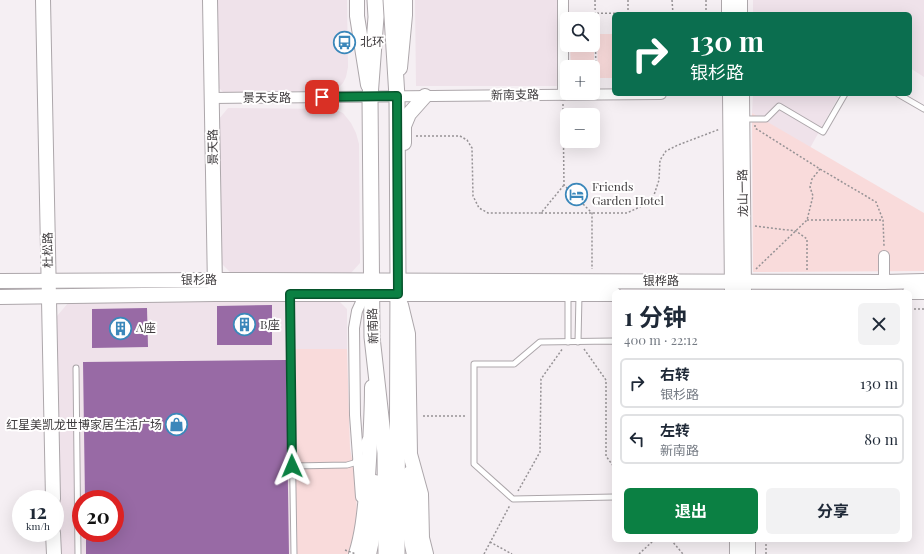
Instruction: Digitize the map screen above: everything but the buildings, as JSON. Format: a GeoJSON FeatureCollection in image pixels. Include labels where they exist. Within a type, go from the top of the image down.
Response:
{"type":"FeatureCollection","features":[{"type":"Feature","properties":{"kind":"main road","name":"杜松路"},"geometry":{"type":"LineString","coordinates":[[43,0],[52,490]]}},
{"type":"Feature","properties":{"kind":"main road","name":"景天路"},"geometry":{"type":"LineString","coordinates":[[210,0],[215,294]]}},
{"type":"Feature","properties":{"kind":"main road","name":"新南路"},"geometry":{"type":"LineString","coordinates":[[357,0],[357,16],[370,97]]}},
{"type":"Feature","properties":{"kind":"main road","name":"新南路"},"geometry":{"type":"LineString","coordinates":[[375,0],[376,17],[370,97],[369,290],[372,336],[385,453],[386,554]]}},
{"type":"Feature","properties":{"kind":"main road","name":"新南路"},"geometry":{"type":"LineString","coordinates":[[391,0],[397,96],[397,554]]}},
{"type":"Feature","properties":{"kind":"main road","name":"新南路"},"geometry":{"type":"LineString","coordinates":[[397,96],[405,15],[405,0]]}},
{"type":"Feature","properties":{"kind":"main road"},"geometry":{"type":"LineString","coordinates":[[729,0],[729,12]]}},
{"type":"Feature","properties":{"kind":"main road"},"geometry":{"type":"LineString","coordinates":[[740,0],[740,12]]}},
{"type":"Feature","properties":{"kind":"main road"},"geometry":{"type":"LineString","coordinates":[[397,174],[404,161],[404,126],[409,114],[425,96]]}},
{"type":"Feature","properties":{"kind":"main road","name":"龙山一路"},"geometry":{"type":"LineString","coordinates":[[731,96],[742,121]]}},
{"type":"Feature","properties":{"kind":"main road","name":"龙山一路"},"geometry":{"type":"LineString","coordinates":[[741,96],[741,284]]}},
{"type":"Feature","properties":{"kind":"main road","name":"银杉路"},"geometry":{"type":"LineString","coordinates":[[0,280],[215,280],[369,290]]}},
{"type":"Feature","properties":{"kind":"main road","name":"银桦路"},"geometry":{"type":"LineString","coordinates":[[398,287],[924,281]]}},
{"type":"Feature","properties":{"kind":"main road","name":"银桦路"},"geometry":{"type":"LineString","coordinates":[[577,286],[612,294]]}},
{"type":"Feature","properties":{"kind":"main road","name":"银杉路"},"geometry":{"type":"LineString","coordinates":[[0,297],[290,294],[398,287]]}},
{"type":"Feature","properties":{"kind":"main road"},"geometry":{"type":"LineString","coordinates":[[398,287],[408,334],[410,519],[411,542],[414,554]]}},
{"type":"Feature","properties":{"kind":"main road"},"geometry":{"type":"LineString","coordinates":[[912,292],[924,292]]}},
{"type":"Feature","properties":{"kind":"main road"},"geometry":{"type":"LineString","coordinates":[[369,554],[374,521],[375,497],[372,419],[372,336]]}},
{"type":"Feature","properties":{"kind":"main road"},"geometry":{"type":"LineString","coordinates":[[352,553],[359,545],[363,522],[372,419]]}},
{"type":"Feature","properties":{"kind":"main road"},"geometry":{"type":"LineString","coordinates":[[410,454],[421,494],[422,538],[426,554]]}},
{"type":"Feature","properties":{"kind":"main road"},"geometry":{"type":"LineString","coordinates":[[53,542],[54,554]]}},
{"type":"Feature","properties":{"kind":"main road"},"geometry":{"type":"LineString","coordinates":[[737,542],[737,554]]}},
{"type":"Feature","properties":{"kind":"main road"},"geometry":{"type":"LineString","coordinates":[[748,542],[748,554]]}},
{"type":"Feature","properties":{"kind":"street"},"geometry":{"type":"LineString","coordinates":[[563,0],[563,12]]}},
{"type":"Feature","properties":{"kind":"street","name":"新南支路"},"geometry":{"type":"LineString","coordinates":[[600,94],[612,94]]}},
{"type":"Feature","properties":{"kind":"street","name":"新南支路"},"geometry":{"type":"LineString","coordinates":[[370,97],[560,95]]}},
{"type":"Feature","properties":{"kind":"street","name":"景天支路"},"geometry":{"type":"LineString","coordinates":[[212,98],[370,97]]}},
{"type":"Feature","properties":{"kind":"street"},"geometry":{"type":"LineString","coordinates":[[884,256],[884,282]]}},
{"type":"Feature","properties":{"kind":"street"},"geometry":{"type":"LineString","coordinates":[[363,522],[355,415],[354,328],[357,311],[369,290]]}},
{"type":"Feature","properties":{"kind":"lane"},"geometry":{"type":"LineString","coordinates":[[742,121],[766,119],[778,106],[823,132],[844,96]]}},
{"type":"Feature","properties":{"kind":"lane"},"geometry":{"type":"LineString","coordinates":[[901,96],[924,109]]}},
{"type":"Feature","properties":{"kind":"lane"},"geometry":{"type":"LineString","coordinates":[[577,286],[578,342]]}},
{"type":"Feature","properties":{"kind":"lane"},"geometry":{"type":"LineString","coordinates":[[568,342],[577,286]]}},
{"type":"Feature","properties":{"kind":"lane"},"geometry":{"type":"LineString","coordinates":[[290,294],[294,554]]}},
{"type":"Feature","properties":{"kind":"lane"},"geometry":{"type":"LineString","coordinates":[[612,341],[540,342],[514,364],[474,364],[474,464],[513,499],[612,497]]}},
{"type":"Feature","properties":{"kind":"lane"},"geometry":{"type":"LineString","coordinates":[[76,368],[78,554]]}},
{"type":"Feature","properties":{"kind":"lane"},"geometry":{"type":"LineString","coordinates":[[292,466],[347,465],[354,463],[358,458],[372,419]]}},
{"type":"Feature","properties":{"kind":"lane"},"geometry":{"type":"LineString","coordinates":[[51,425],[77,424]]}},
{"type":"Feature","properties":{"kind":"path"},"geometry":{"type":"LineString","coordinates":[[595,0],[595,12]]}},
{"type":"Feature","properties":{"kind":"path"},"geometry":{"type":"LineString","coordinates":[[628,0],[628,12]]}},
{"type":"Feature","properties":{"kind":"path"},"geometry":{"type":"LineString","coordinates":[[672,0],[672,12]]}},
{"type":"Feature","properties":{"kind":"path"},"geometry":{"type":"LineString","coordinates":[[706,0],[706,12]]}},
{"type":"Feature","properties":{"kind":"path"},"geometry":{"type":"LineString","coordinates":[[600,14],[612,14]]}},
{"type":"Feature","properties":{"kind":"path"},"geometry":{"type":"LineString","coordinates":[[541,213],[564,185],[563,100]]}},
{"type":"Feature","properties":{"kind":"path"},"geometry":{"type":"LineString","coordinates":[[404,136],[460,136],[467,140],[472,148],[473,196],[479,208],[488,213],[627,213],[644,205],[654,195],[659,180],[660,160],[666,151],[678,144],[742,121],[876,202],[883,220],[884,256]]}},
{"type":"Feature","properties":{"kind":"path"},"geometry":{"type":"LineString","coordinates":[[741,284],[807,220],[813,196],[810,187],[812,178],[820,169]]}},
{"type":"Feature","properties":{"kind":"path"},"geometry":{"type":"LineString","coordinates":[[564,185],[592,213]]}},
{"type":"Feature","properties":{"kind":"path"},"geometry":{"type":"LineString","coordinates":[[577,286],[592,213]]}},
{"type":"Feature","properties":{"kind":"path"},"geometry":{"type":"LineString","coordinates":[[807,220],[883,220]]}},
{"type":"Feature","properties":{"kind":"path"},"geometry":{"type":"LineString","coordinates":[[753,226],[796,231],[807,239],[807,272]]}},
{"type":"Feature","properties":{"kind":"path"},"geometry":{"type":"LineString","coordinates":[[912,309],[924,309]]}},
{"type":"Feature","properties":{"kind":"path"},"geometry":{"type":"LineString","coordinates":[[484,554],[540,452],[541,379],[568,342]]}},
{"type":"Feature","properties":{"kind":"path"},"geometry":{"type":"LineString","coordinates":[[578,342],[606,380],[606,456],[612,464]]}},
{"type":"Feature","properties":{"kind":"path"},"geometry":{"type":"LineString","coordinates":[[423,416],[474,416]]}},
{"type":"Feature","properties":{"kind":"path"},"geometry":{"type":"LineString","coordinates":[[490,542],[512,554]]}},
{"type":"Feature","properties":{"kind":"path"},"geometry":{"type":"LineString","coordinates":[[639,554],[652,542]]}},
{"type":"Feature","properties":{"kind":"path"},"geometry":{"type":"LineString","coordinates":[[673,542],[683,554]]}},
{"type":"Feature","properties":{"kind":"path"},"geometry":{"type":"LineString","coordinates":[[766,542],[766,554]]}},
{"type":"Feature","properties":{"kind":"shaded area"},"geometry":{"type":"Polygon","coordinates":[[[215,0],[347,0],[348,67],[343,83],[338,88],[331,91],[223,92],[217,86],[215,0]]]}},
{"type":"Feature","properties":{"kind":"shaded area"},"geometry":{"type":"Polygon","coordinates":[[[415,0],[568,0],[568,12],[560,12],[560,52],[568,52],[568,60],[560,60],[560,86],[416,86],[415,0]]]}},
{"type":"Feature","properties":{"kind":"shaded area"},"geometry":{"type":"Polygon","coordinates":[[[753,0],[924,0],[924,77],[912,69],[912,12],[753,12],[753,0]]]}},
{"type":"Feature","properties":{"kind":"shaded area"},"geometry":{"type":"Polygon","coordinates":[[[600,34],[612,34],[612,78],[600,78],[600,60],[598,60],[597,52],[600,52],[600,34]]]}},
{"type":"Feature","properties":{"kind":"shaded area"},"geometry":{"type":"Polygon","coordinates":[[[570,52],[594,52],[594,60],[571,60],[570,52]]]}},
{"type":"Feature","properties":{"kind":"shaded area"},"geometry":{"type":"Polygon","coordinates":[[[753,96],[839,96],[810,148],[752,113],[753,96]]]}},
{"type":"Feature","properties":{"kind":"shaded area"},"geometry":{"type":"Polygon","coordinates":[[[228,108],[334,109],[343,113],[351,123],[359,144],[360,263],[351,273],[230,272],[221,263],[219,119],[228,108]]]}},
{"type":"Feature","properties":{"kind":"shaded area"},"geometry":{"type":"Polygon","coordinates":[[[752,113],[924,213],[924,271],[753,272],[752,113]]]}},
{"type":"Feature","properties":{"kind":"shaded area","name":"红星美凯龙世博家居生活广场"},"geometry":{"type":"Polygon","coordinates":[[[338,300],[347,309],[347,349],[294,349],[296,554],[60,554],[60,542],[64,542],[64,490],[59,490],[57,316],[69,302],[338,300]]]}},
{"type":"Feature","properties":{"kind":"shaded area"},"geometry":{"type":"Polygon","coordinates":[[[294,349],[347,349],[350,448],[356,480],[357,521],[350,554],[296,554],[294,349]]]}},
{"type":"Feature","properties":{"kind":"place","name":"北环"},"geometry":{"type":"Point","coordinates":[344,42]}},
{"type":"Feature","properties":{"kind":"place","name":"Friends Garden Hotel"},"geometry":{"type":"Point","coordinates":[576,194]}},
{"type":"Feature","properties":{"kind":"place","name":"B座"},"geometry":{"type":"Point","coordinates":[244,325]}},
{"type":"Feature","properties":{"kind":"place","name":"A座"},"geometry":{"type":"Point","coordinates":[120,328]}},
{"type":"Feature","properties":{"kind":"place","name":"红星美凯龙世博家居生活广场"},"geometry":{"type":"Point","coordinates":[177,425]}},
{"type":"Feature","properties":{"kind":"route"},"geometry":{"type":"LineString","coordinates":[[292,466],[290,294],[398,294],[397,96],[322,97]]}}]}
